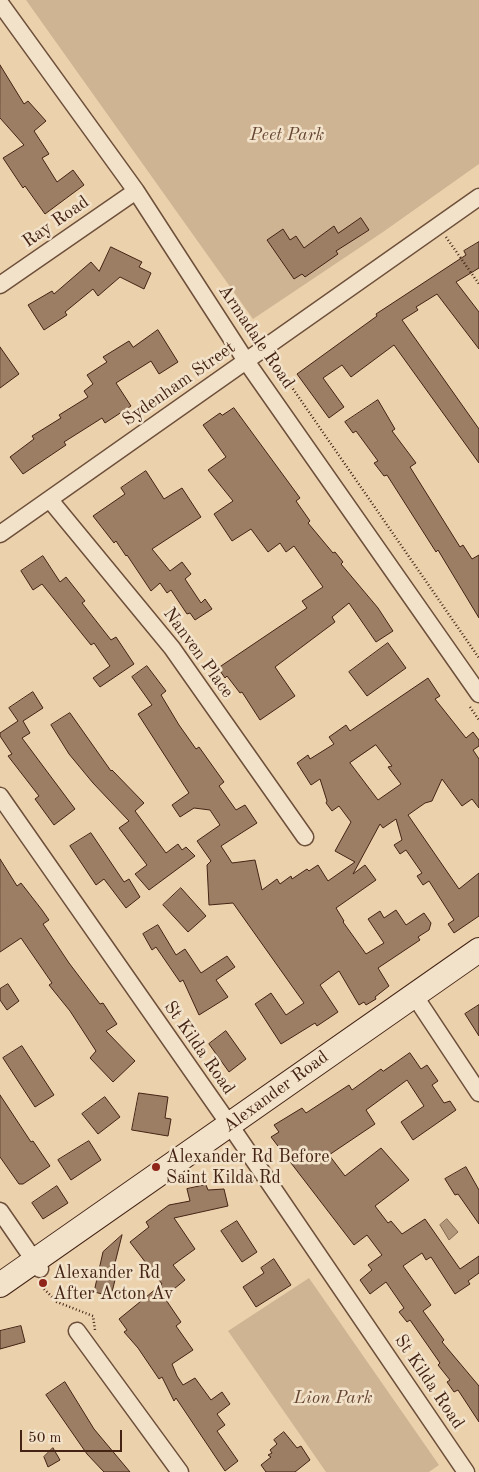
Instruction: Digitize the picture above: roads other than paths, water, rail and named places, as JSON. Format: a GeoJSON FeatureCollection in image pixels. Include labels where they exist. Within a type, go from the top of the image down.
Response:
{"type":"FeatureCollection","features":[{"type":"Feature","properties":{"kind":"main road","name":"Alexander Road"},"geometry":{"type":"LineString","coordinates":[[0,1298],[38,1266],[417,1000],[479,950]]}},
{"type":"Feature","properties":{"kind":"main road","name":"Alexander Road"},"geometry":{"type":"LineString","coordinates":[[417,1000],[479,964]]}},
{"type":"Feature","properties":{"kind":"main road","name":"Alexander Road"},"geometry":{"type":"LineString","coordinates":[[0,1285],[38,1266]]}},
{"type":"Feature","properties":{"kind":"street","name":"Armadale Road"},"geometry":{"type":"LineString","coordinates":[[0,3],[136,191],[246,361],[479,694]]}},
{"type":"Feature","properties":{"kind":"street","name":"Ray Road"},"geometry":{"type":"LineString","coordinates":[[0,285],[136,191]]}},
{"type":"Feature","properties":{"kind":"street","name":"Sydenham Street"},"geometry":{"type":"LineString","coordinates":[[0,534],[246,361],[264,341],[479,197]]}},
{"type":"Feature","properties":{"kind":"street","name":"Nanven Place"},"geometry":{"type":"LineString","coordinates":[[50,500],[172,648],[305,837]]}},
{"type":"Feature","properties":{"kind":"street","name":"St Kilda Road"},"geometry":{"type":"LineString","coordinates":[[0,796],[233,1130],[466,1472]]}},
{"type":"Feature","properties":{"kind":"street"},"geometry":{"type":"LineString","coordinates":[[417,1000],[479,1093]]}},
{"type":"Feature","properties":{"kind":"street"},"geometry":{"type":"LineString","coordinates":[[0,1211],[38,1266]]}},
{"type":"Feature","properties":{"kind":"street"},"geometry":{"type":"LineString","coordinates":[[77,1331],[180,1472]]}},
{"type":"Feature","properties":{"kind":"place","name":"Alexander Rd Before Saint Kilda Rd"},"geometry":{"type":"Point","coordinates":[156,1167]}},
{"type":"Feature","properties":{"kind":"place","name":"Alexander Rd After Acton Av"},"geometry":{"type":"Point","coordinates":[43,1283]}},
{"type":"Feature","properties":{"kind":"park label","name":"Peet Park"},"geometry":{"type":"Point","coordinates":[287,135]}},
{"type":"Feature","properties":{"kind":"park label","name":"Lion Park"},"geometry":{"type":"Point","coordinates":[333,1398]}}]}
